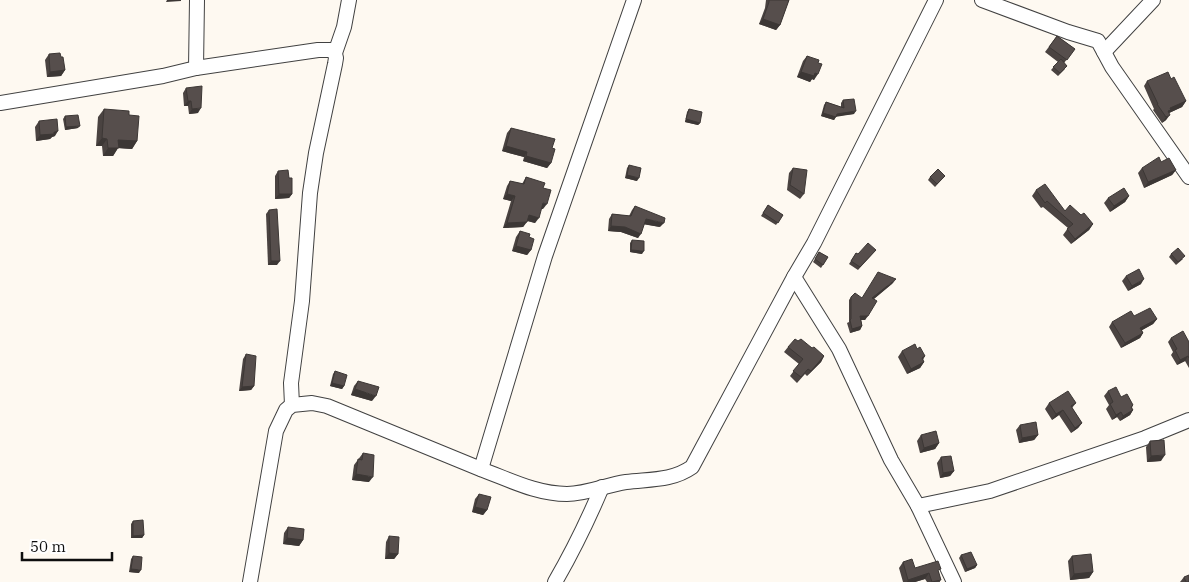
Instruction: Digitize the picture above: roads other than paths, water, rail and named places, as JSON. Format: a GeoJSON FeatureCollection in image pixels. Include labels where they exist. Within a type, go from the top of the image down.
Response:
{"type":"FeatureCollection","features":[{"type":"Feature","properties":{"kind":"street"},"geometry":{"type":"LineString","coordinates":[[196,68],[197,0]]}},
{"type":"Feature","properties":{"kind":"street"},"geometry":{"type":"LineString","coordinates":[[292,404],[292,383],[302,301],[310,193],[316,153],[335,64],[335,53],[344,27],[349,0]]}},
{"type":"Feature","properties":{"kind":"street"},"geometry":{"type":"LineString","coordinates":[[481,469],[545,256],[634,0]]}},
{"type":"Feature","properties":{"kind":"street"},"geometry":{"type":"LineString","coordinates":[[250,582],[276,431],[288,407],[292,404],[312,403],[327,406],[481,469],[528,487],[550,492],[576,493],[625,482],[681,475],[692,467],[814,243],[936,0]]}},
{"type":"Feature","properties":{"kind":"street"},"geometry":{"type":"LineString","coordinates":[[982,0],[1068,32],[1098,41],[1112,67],[1189,177]]}},
{"type":"Feature","properties":{"kind":"street"},"geometry":{"type":"LineString","coordinates":[[1104,52],[1153,0]]}},
{"type":"Feature","properties":{"kind":"street"},"geometry":{"type":"LineString","coordinates":[[0,103],[155,77],[196,68],[325,49],[334,50],[335,53]]}},
{"type":"Feature","properties":{"kind":"street"},"geometry":{"type":"LineString","coordinates":[[794,278],[840,348],[891,460],[918,506],[954,582]]}},
{"type":"Feature","properties":{"kind":"street"},"geometry":{"type":"LineString","coordinates":[[918,506],[990,491],[1145,438],[1189,420]]}},
{"type":"Feature","properties":{"kind":"street"},"geometry":{"type":"LineString","coordinates":[[555,582],[586,526],[602,487]]}}]}
